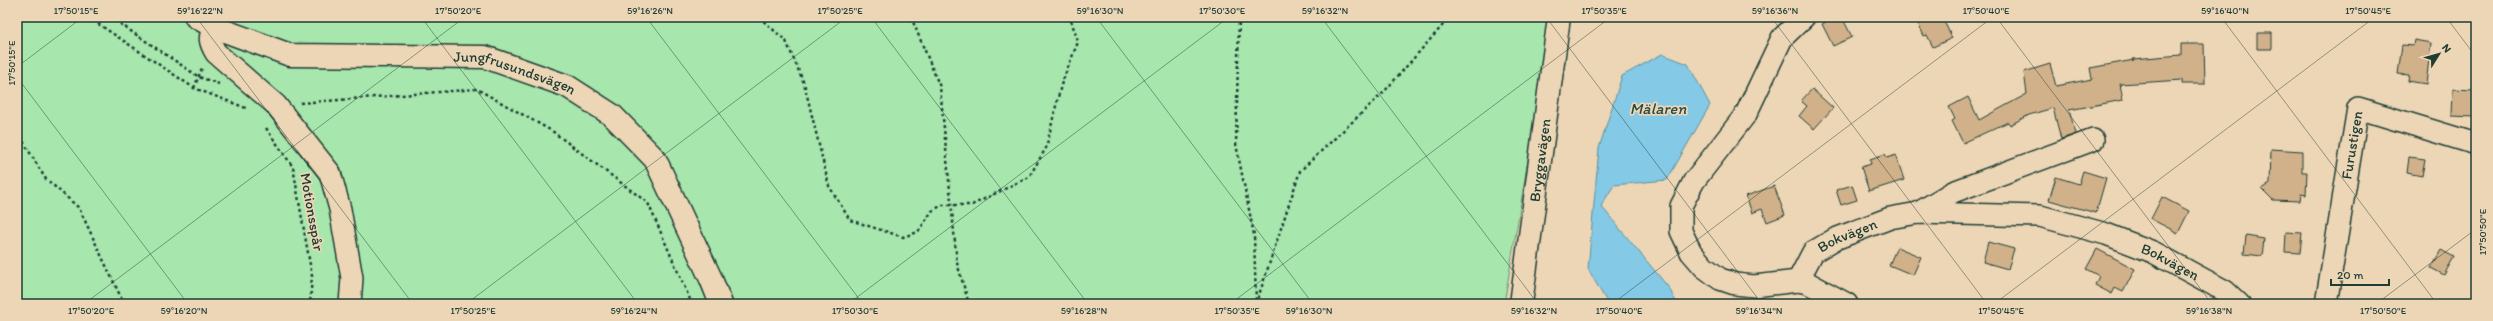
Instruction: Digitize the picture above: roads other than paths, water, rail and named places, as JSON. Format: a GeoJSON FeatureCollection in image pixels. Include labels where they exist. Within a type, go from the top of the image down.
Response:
{"type":"FeatureCollection","features":[{"type":"Feature","properties":{"kind":"street","name":"Bryggavägen"},"geometry":{"type":"LineString","coordinates":[[1521,304],[1559,17]]}},
{"type":"Feature","properties":{"kind":"street"},"geometry":{"type":"LineString","coordinates":[[1804,17],[1782,38],[1746,114],[1694,181],[1681,206],[1682,232],[1692,252],[1704,267],[1720,279],[1735,284],[1754,286],[1798,281],[1808,283],[1847,304]]}},
{"type":"Feature","properties":{"kind":"street"},"geometry":{"type":"LineString","coordinates":[[205,22],[210,36],[210,43],[216,54],[276,105],[330,173],[340,208],[352,278],[350,304]]}},
{"type":"Feature","properties":{"kind":"street","name":"Jungfrusundsvägen"},"geometry":{"type":"LineString","coordinates":[[205,22],[290,55],[485,58],[567,86],[612,115],[655,159],[711,278],[720,304]]}},
{"type":"Feature","properties":{"kind":"street","name":"Furustigen"},"geometry":{"type":"LineString","coordinates":[[2326,304],[2358,108],[2476,144]]}},
{"type":"Feature","properties":{"kind":"street"},"geometry":{"type":"LineString","coordinates":[[1918,213],[1953,192],[2093,140]]}},
{"type":"Feature","properties":{"kind":"street","name":"Bokvägen"},"geometry":{"type":"LineString","coordinates":[[1798,281],[1813,252],[1866,227],[1890,218],[1918,213],[2040,216],[2069,222],[2153,252],[2225,291],[2239,304]]}},
{"type":"Feature","properties":{"kind":"water","name":"Mälaren"},"geometry":{"type":"Polygon","coordinates":[[[1662,54],[1688,64],[1710,105],[1667,180],[1614,185],[1601,206],[1669,288],[1677,304],[1608,304],[1588,269],[1599,148],[1622,76],[1662,54]]]}}]}
